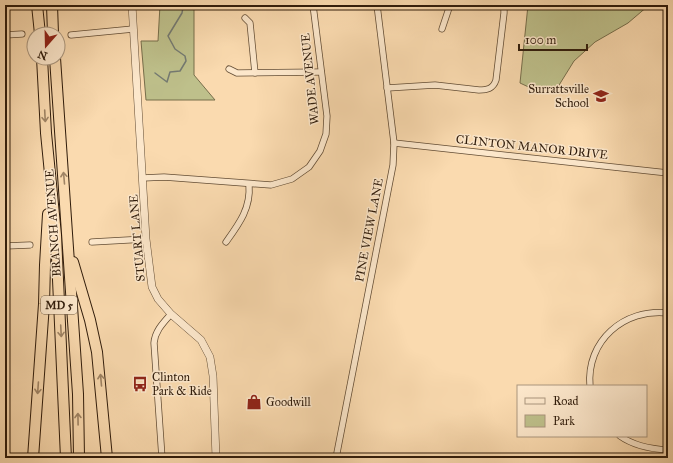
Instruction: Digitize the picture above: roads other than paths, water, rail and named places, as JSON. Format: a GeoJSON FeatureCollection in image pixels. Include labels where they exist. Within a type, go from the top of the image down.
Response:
{"type":"FeatureCollection","features":[{"type":"Feature","properties":{"kind":"highway"},"geometry":{"type":"LineString","coordinates":[[38,5],[39,26]]}},
{"type":"Feature","properties":{"kind":"highway"},"geometry":{"type":"LineString","coordinates":[[52,5],[53,26]]}},
{"type":"Feature","properties":{"kind":"highway","name":"BRANCH AVENUE"},"geometry":{"type":"LineString","coordinates":[[43,66],[48,152],[56,235],[66,458]]}},
{"type":"Feature","properties":{"kind":"highway","name":"BRANCH AVENUE"},"geometry":{"type":"LineString","coordinates":[[56,66],[78,394],[79,458]]}},
{"type":"Feature","properties":{"kind":"highway"},"geometry":{"type":"LineString","coordinates":[[33,458],[44,304],[48,218],[48,152]]}},
{"type":"Feature","properties":{"kind":"highway"},"geometry":{"type":"LineString","coordinates":[[66,216],[73,261],[90,320],[97,352],[107,458]]}},
{"type":"Feature","properties":{"kind":"street","name":"STUART LANE"},"geometry":{"type":"LineString","coordinates":[[132,5],[146,239],[152,287],[158,299],[171,314],[198,337],[210,357],[213,376],[216,458]]}},
{"type":"Feature","properties":{"kind":"street","name":"WADE AVENUE"},"geometry":{"type":"LineString","coordinates":[[143,178],[164,177],[271,185],[292,179],[309,167],[320,151],[326,134],[327,116],[313,5]]}},
{"type":"Feature","properties":{"kind":"street","name":"PINE VIEW LANE"},"geometry":{"type":"LineString","coordinates":[[336,458],[385,199],[392,172],[394,143],[377,5]]}},
{"type":"Feature","properties":{"kind":"street"},"geometry":{"type":"LineString","coordinates":[[442,29],[450,5]]}},
{"type":"Feature","properties":{"kind":"street"},"geometry":{"type":"LineString","coordinates":[[387,88],[428,85],[479,90],[491,88],[496,80],[504,5]]}},
{"type":"Feature","properties":{"kind":"street"},"geometry":{"type":"LineString","coordinates":[[245,18],[250,23],[255,73]]}},
{"type":"Feature","properties":{"kind":"street"},"geometry":{"type":"LineString","coordinates":[[71,35],[133,29]]}},
{"type":"Feature","properties":{"kind":"street"},"geometry":{"type":"LineString","coordinates":[[5,35],[22,34]]}},
{"type":"Feature","properties":{"kind":"street"},"geometry":{"type":"LineString","coordinates":[[229,69],[237,73],[321,72]]}},
{"type":"Feature","properties":{"kind":"street","name":"CLINTON MANOR DRIVE"},"geometry":{"type":"LineString","coordinates":[[394,143],[668,173]]}},
{"type":"Feature","properties":{"kind":"street"},"geometry":{"type":"LineString","coordinates":[[5,184],[5,225]]}},
{"type":"Feature","properties":{"kind":"street"},"geometry":{"type":"LineString","coordinates":[[226,242],[241,222],[247,208],[250,192],[249,184]]}},
{"type":"Feature","properties":{"kind":"street"},"geometry":{"type":"LineString","coordinates":[[92,242],[146,239]]}},
{"type":"Feature","properties":{"kind":"street"},"geometry":{"type":"LineString","coordinates":[[5,246],[30,245]]}},
{"type":"Feature","properties":{"kind":"street"},"geometry":{"type":"LineString","coordinates":[[590,385],[590,376],[594,357],[610,331],[637,315],[668,313]]}},
{"type":"Feature","properties":{"kind":"street"},"geometry":{"type":"LineString","coordinates":[[162,458],[154,338],[158,329],[171,314]]}},
{"type":"Feature","properties":{"kind":"street"},"geometry":{"type":"LineString","coordinates":[[622,437],[635,444],[654,449],[668,450]]}},
{"type":"Feature","properties":{"kind":"waterway"},"geometry":{"type":"LineString","coordinates":[[155,73],[167,82],[170,72],[180,71],[186,61],[185,56],[175,49],[168,36],[182,13],[183,7],[188,5]]}},
{"type":"Feature","properties":{"kind":"place","name":"Surrattsville School"},"geometry":{"type":"Point","coordinates":[601,96]}},
{"type":"Feature","properties":{"kind":"place","name":"Clinton Park & Ride"},"geometry":{"type":"Point","coordinates":[140,384]}},
{"type":"Feature","properties":{"kind":"place","name":"Goodwill"},"geometry":{"type":"Point","coordinates":[254,402]}}]}
